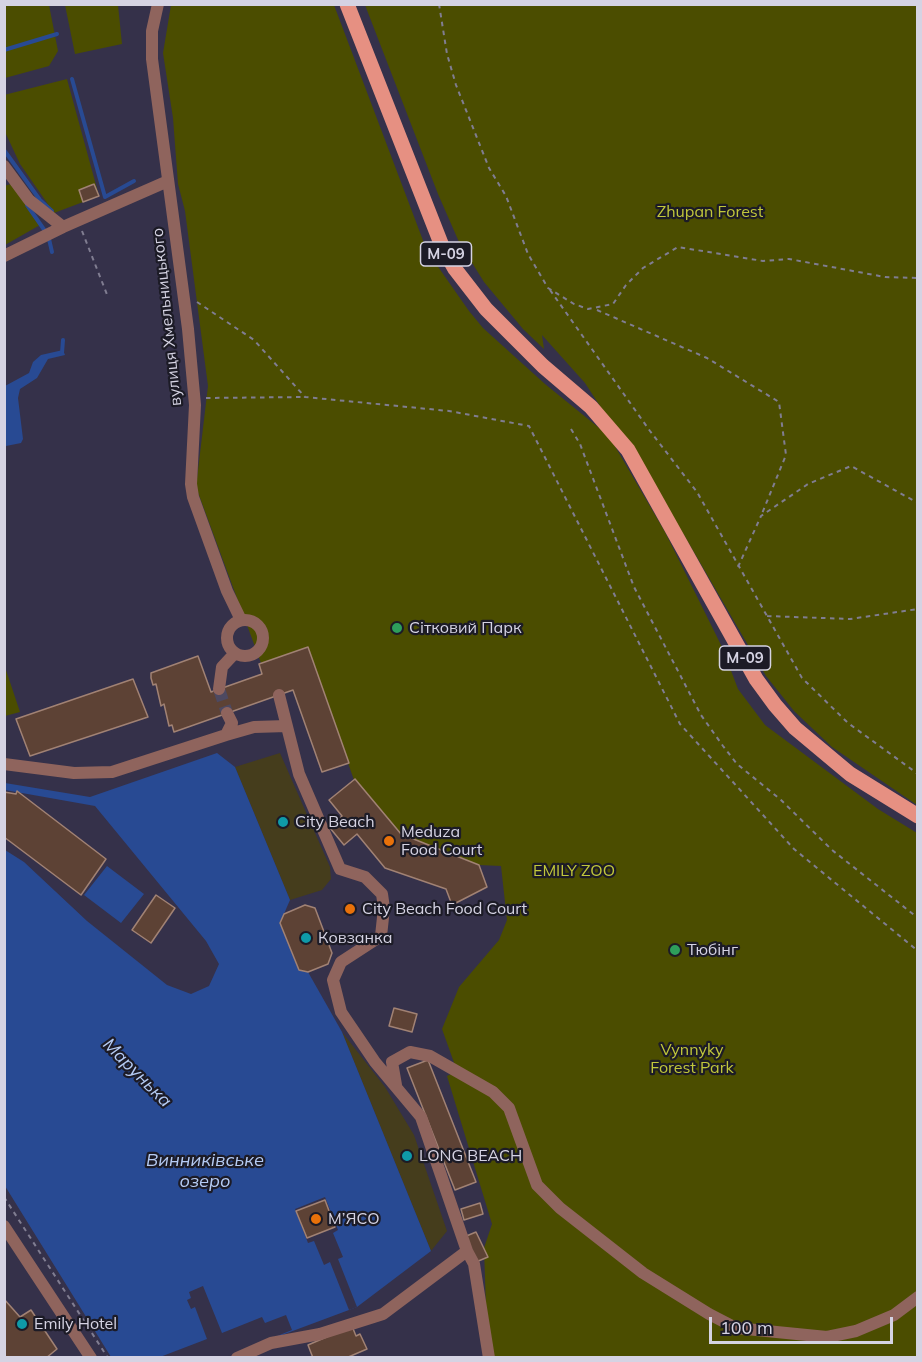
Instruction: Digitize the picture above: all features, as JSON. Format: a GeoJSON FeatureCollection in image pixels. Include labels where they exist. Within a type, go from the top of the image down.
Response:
{"type":"FeatureCollection","features":[{"type":"Feature","properties":{"kind":"main road","name":"М-09"},"geometry":{"type":"LineString","coordinates":[[347,4],[437,235],[455,269],[486,309],[543,366],[591,407],[628,450],[756,679],[775,705],[795,728],[850,774],[918,816]]}},
{"type":"Feature","properties":{"kind":"street","name":"вулиця Хмельницького"},"geometry":{"type":"LineString","coordinates":[[158,4],[152,31],[152,59],[184,293],[194,399],[191,484],[193,498],[227,591],[241,620],[251,621],[260,627],[263,644],[251,655],[235,653]]}},
{"type":"Feature","properties":{"kind":"street"},"geometry":{"type":"LineString","coordinates":[[4,166],[8,180],[63,227]]}},
{"type":"Feature","properties":{"kind":"street"},"geometry":{"type":"LineString","coordinates":[[4,256],[79,219],[168,181]]}},
{"type":"Feature","properties":{"kind":"street"},"geometry":{"type":"LineString","coordinates":[[219,689],[222,667],[235,653],[228,644],[228,632],[241,620]]}},
{"type":"Feature","properties":{"kind":"street"},"geometry":{"type":"LineString","coordinates":[[279,695],[299,774],[340,868],[365,877],[382,894],[384,921],[381,936],[341,962],[333,980],[342,1012],[421,1118],[467,1251],[474,1264],[489,1358]]}},
{"type":"Feature","properties":{"kind":"street"},"geometry":{"type":"LineString","coordinates":[[226,735],[232,723],[227,713]]}},
{"type":"Feature","properties":{"kind":"street"},"geometry":{"type":"LineString","coordinates":[[4,764],[74,773],[112,772],[254,727],[287,726]]}},
{"type":"Feature","properties":{"kind":"street"},"geometry":{"type":"LineString","coordinates":[[397,1088],[392,1062],[410,1052],[430,1056],[494,1092],[509,1108],[537,1185],[560,1208],[643,1273],[708,1314],[736,1328],[827,1337],[856,1331],[894,1315],[918,1297]]}},
{"type":"Feature","properties":{"kind":"street"},"geometry":{"type":"LineString","coordinates":[[4,1226],[91,1358]]}},
{"type":"Feature","properties":{"kind":"street"},"geometry":{"type":"LineString","coordinates":[[237,1358],[271,1343],[320,1334],[383,1314],[467,1251]]}},
{"type":"Feature","properties":{"kind":"path"},"geometry":{"type":"LineString","coordinates":[[439,4],[447,54],[467,114],[489,168],[507,196],[528,254],[548,288],[650,431],[697,492],[802,678],[848,723],[918,774]]}},
{"type":"Feature","properties":{"kind":"path"},"geometry":{"type":"LineString","coordinates":[[79,219],[108,297]]}},
{"type":"Feature","properties":{"kind":"path"},"geometry":{"type":"LineString","coordinates":[[594,308],[613,304],[626,285],[643,268],[678,247],[763,261],[789,259],[885,278],[918,278]]}},
{"type":"Feature","properties":{"kind":"path"},"geometry":{"type":"LineString","coordinates":[[548,288],[574,304],[594,308],[707,358],[779,402],[786,456],[738,567]]}},
{"type":"Feature","properties":{"kind":"path"},"geometry":{"type":"LineString","coordinates":[[184,293],[254,340],[305,397]]}},
{"type":"Feature","properties":{"kind":"path"},"geometry":{"type":"LineString","coordinates":[[194,399],[305,397],[449,411],[529,426],[680,724],[794,849],[918,951]]}},
{"type":"Feature","properties":{"kind":"path"},"geometry":{"type":"LineString","coordinates":[[571,429],[580,444],[616,544],[639,597],[701,715],[737,764],[781,800],[832,850],[918,918]]}},
{"type":"Feature","properties":{"kind":"path"},"geometry":{"type":"LineString","coordinates":[[761,516],[808,484],[851,466],[918,502]]}},
{"type":"Feature","properties":{"kind":"path"},"geometry":{"type":"LineString","coordinates":[[767,616],[850,619],[918,609]]}},
{"type":"Feature","properties":{"kind":"path"},"geometry":{"type":"LineString","coordinates":[[4,1197],[108,1358]]}},
{"type":"Feature","properties":{"kind":"green space"},"geometry":{"type":"Polygon","coordinates":[[[5,4],[49,5],[58,51],[49,66],[5,78],[5,4]]]}},
{"type":"Feature","properties":{"kind":"green space"},"geometry":{"type":"Polygon","coordinates":[[[65,5],[118,5],[122,44],[75,54],[65,5]]]}},
{"type":"Feature","properties":{"kind":"green space","name":"Vynnyky Forest Park"},"geometry":{"type":"Polygon","coordinates":[[[171,5],[334,5],[427,251],[469,311],[483,328],[545,384],[609,436],[665,532],[722,647],[738,689],[765,725],[878,809],[917,833],[917,1357],[492,1357],[487,1338],[484,1248],[492,1224],[447,1076],[457,1071],[442,1029],[459,987],[499,940],[507,920],[501,866],[479,865],[405,837],[394,827],[354,780],[307,648],[261,663],[196,487],[208,386],[185,211],[178,184],[173,118],[163,53],[171,5]]]}},
{"type":"Feature","properties":{"kind":"green space","name":"Zhupan Forest"},"geometry":{"type":"Polygon","coordinates":[[[365,5],[917,5],[917,805],[832,747],[794,711],[766,676],[684,535],[585,383],[542,335],[544,349],[523,329],[484,282],[459,242],[438,194],[365,5]]]}},
{"type":"Feature","properties":{"kind":"green space"},"geometry":{"type":"Polygon","coordinates":[[[67,79],[99,196],[54,213],[20,164],[5,132],[4,95],[67,79]]]}},
{"type":"Feature","properties":{"kind":"green space"},"geometry":{"type":"Polygon","coordinates":[[[11,184],[40,225],[5,245],[4,186],[11,184]]]}},
{"type":"Feature","properties":{"kind":"green space"},"geometry":{"type":"Polygon","coordinates":[[[4,664],[20,712],[5,716],[4,716],[4,664]]]}},
{"type":"Feature","properties":{"kind":"sand","name":"City Beach"},"geometry":{"type":"Polygon","coordinates":[[[280,753],[330,867],[331,879],[322,890],[290,900],[235,767],[280,753]]]}},
{"type":"Feature","properties":{"kind":"sand","name":"LONG BEACH"},"geometry":{"type":"Polygon","coordinates":[[[342,1032],[385,1087],[414,1135],[447,1231],[431,1251],[342,1032]]]}},
{"type":"Feature","properties":{"kind":"water"},"geometry":{"type":"Polygon","coordinates":[[[63,350],[65,355],[48,359],[37,378],[20,389],[18,398],[23,439],[21,443],[6,446],[5,386],[29,373],[33,362],[41,355],[63,350]]]}},
{"type":"Feature","properties":{"kind":"water","name":"Винниківське озеро"},"geometry":{"type":"Polygon","coordinates":[[[217,753],[235,767],[290,900],[280,923],[299,969],[308,972],[342,1032],[431,1251],[357,1307],[223,1357],[111,1357],[5,1186],[5,850],[24,862],[87,921],[167,985],[191,994],[209,986],[219,964],[206,941],[95,806],[5,790],[5,783],[90,797],[217,753]]]}},
{"type":"Feature","properties":{"kind":"water"},"geometry":{"type":"Polygon","coordinates":[[[107,866],[144,894],[121,923],[84,895],[107,866]]]}},
{"type":"Feature","properties":{"kind":"pier"},"geometry":{"type":"Polygon","coordinates":[[[325,1197],[338,1230],[333,1233],[343,1257],[338,1259],[357,1307],[349,1310],[330,1262],[324,1265],[314,1241],[308,1243],[295,1209],[325,1197]]]}},
{"type":"Feature","properties":{"kind":"pier"},"geometry":{"type":"Polygon","coordinates":[[[203,1286],[222,1333],[262,1317],[265,1323],[286,1315],[292,1330],[223,1358],[160,1357],[207,1339],[195,1307],[191,1309],[187,1300],[191,1298],[189,1292],[203,1286]]]}},
{"type":"Feature","properties":{"kind":"building"},"geometry":{"type":"Polygon","coordinates":[[[94,184],[99,196],[83,202],[79,190],[94,184]]]}},
{"type":"Feature","properties":{"kind":"building"},"geometry":{"type":"Polygon","coordinates":[[[308,647],[349,763],[322,772],[293,690],[174,732],[172,725],[169,726],[164,704],[161,706],[156,684],[153,685],[151,678],[151,673],[198,656],[211,692],[262,674],[259,664],[308,647]]]}},
{"type":"Feature","properties":{"kind":"building"},"geometry":{"type":"Polygon","coordinates":[[[133,679],[148,717],[30,756],[16,719],[133,679]]]}},
{"type":"Feature","properties":{"kind":"building","name":"Meduza Food Court"},"geometry":{"type":"Polygon","coordinates":[[[355,779],[401,834],[479,865],[487,887],[452,905],[446,889],[385,868],[357,834],[344,845],[330,828],[342,816],[329,800],[355,779]]]}},
{"type":"Feature","properties":{"kind":"building"},"geometry":{"type":"Polygon","coordinates":[[[17,791],[106,859],[81,895],[4,837],[4,792],[16,794],[17,791]]]}},
{"type":"Feature","properties":{"kind":"building"},"geometry":{"type":"Polygon","coordinates":[[[156,895],[175,908],[151,943],[132,930],[156,895]]]}},
{"type":"Feature","properties":{"kind":"building","name":"Ковзанка"},"geometry":{"type":"Polygon","coordinates":[[[305,905],[315,908],[332,953],[328,964],[308,972],[299,970],[280,923],[284,914],[305,905]]]}},
{"type":"Feature","properties":{"kind":"building"},"geometry":{"type":"Polygon","coordinates":[[[394,1008],[417,1014],[412,1032],[389,1026],[394,1008]]]}},
{"type":"Feature","properties":{"kind":"building"},"geometry":{"type":"Polygon","coordinates":[[[428,1060],[476,1182],[455,1190],[407,1068],[428,1060]]]}},
{"type":"Feature","properties":{"kind":"building","name":"М’ЯСО"},"geometry":{"type":"Polygon","coordinates":[[[325,1200],[335,1227],[307,1238],[296,1211],[325,1200]]]}},
{"type":"Feature","properties":{"kind":"building"},"geometry":{"type":"Polygon","coordinates":[[[480,1203],[483,1214],[464,1220],[461,1209],[480,1203]]]}},
{"type":"Feature","properties":{"kind":"building"},"geometry":{"type":"Polygon","coordinates":[[[476,1232],[488,1257],[476,1262],[464,1237],[476,1232]]]}},
{"type":"Feature","properties":{"kind":"building","name":"Emily Hotel"},"geometry":{"type":"Polygon","coordinates":[[[4,1299],[20,1317],[31,1310],[57,1349],[46,1358],[4,1358],[4,1299]]]}},
{"type":"Feature","properties":{"kind":"building"},"geometry":{"type":"Polygon","coordinates":[[[352,1326],[356,1336],[360,1334],[367,1349],[346,1358],[313,1358],[308,1345],[352,1326]]]}},
{"type":"Feature","properties":{"kind":"waterway"},"geometry":{"type":"LineString","coordinates":[[4,50],[57,34]]}},
{"type":"Feature","properties":{"kind":"waterway"},"geometry":{"type":"LineString","coordinates":[[72,79],[105,197],[134,181]]}},
{"type":"Feature","properties":{"kind":"waterway"},"geometry":{"type":"LineString","coordinates":[[4,150],[40,200],[52,211]]}},
{"type":"Feature","properties":{"kind":"waterway"},"geometry":{"type":"LineString","coordinates":[[27,205],[45,231]]}},
{"type":"Feature","properties":{"kind":"waterway"},"geometry":{"type":"LineString","coordinates":[[49,239],[52,252]]}},
{"type":"Feature","properties":{"kind":"waterway"},"geometry":{"type":"LineString","coordinates":[[62,353],[63,340]]}},
{"type":"Feature","properties":{"kind":"tunnel"},"geometry":{"type":"LineString","coordinates":[[219,689],[227,713]]}},
{"type":"Feature","properties":{"kind":"place","name":"Сітковий Парк"},"geometry":{"type":"Point","coordinates":[397,628]}},
{"type":"Feature","properties":{"kind":"place","name":"City Beach"},"geometry":{"type":"Point","coordinates":[283,822]}},
{"type":"Feature","properties":{"kind":"place","name":"Meduza Food Court"},"geometry":{"type":"Point","coordinates":[389,841]}},
{"type":"Feature","properties":{"kind":"place","name":"City Beach Food Court"},"geometry":{"type":"Point","coordinates":[350,909]}},
{"type":"Feature","properties":{"kind":"place","name":"Ковзанка"},"geometry":{"type":"Point","coordinates":[306,938]}},
{"type":"Feature","properties":{"kind":"place","name":"Тюбінг"},"geometry":{"type":"Point","coordinates":[675,950]}},
{"type":"Feature","properties":{"kind":"place","name":"LONG BEACH"},"geometry":{"type":"Point","coordinates":[407,1156]}},
{"type":"Feature","properties":{"kind":"place","name":"М’ЯСО"},"geometry":{"type":"Point","coordinates":[316,1219]}},
{"type":"Feature","properties":{"kind":"place","name":"Emily Hotel"},"geometry":{"type":"Point","coordinates":[22,1324]}},
{"type":"Feature","properties":{"kind":"park label","name":"EMILY ZOO"},"geometry":{"type":"Point","coordinates":[574,871]}},
{"type":"Feature","properties":{"kind":"water label","name":"Марунька"},"geometry":{"type":"Point","coordinates":[137,1073]}}]}
